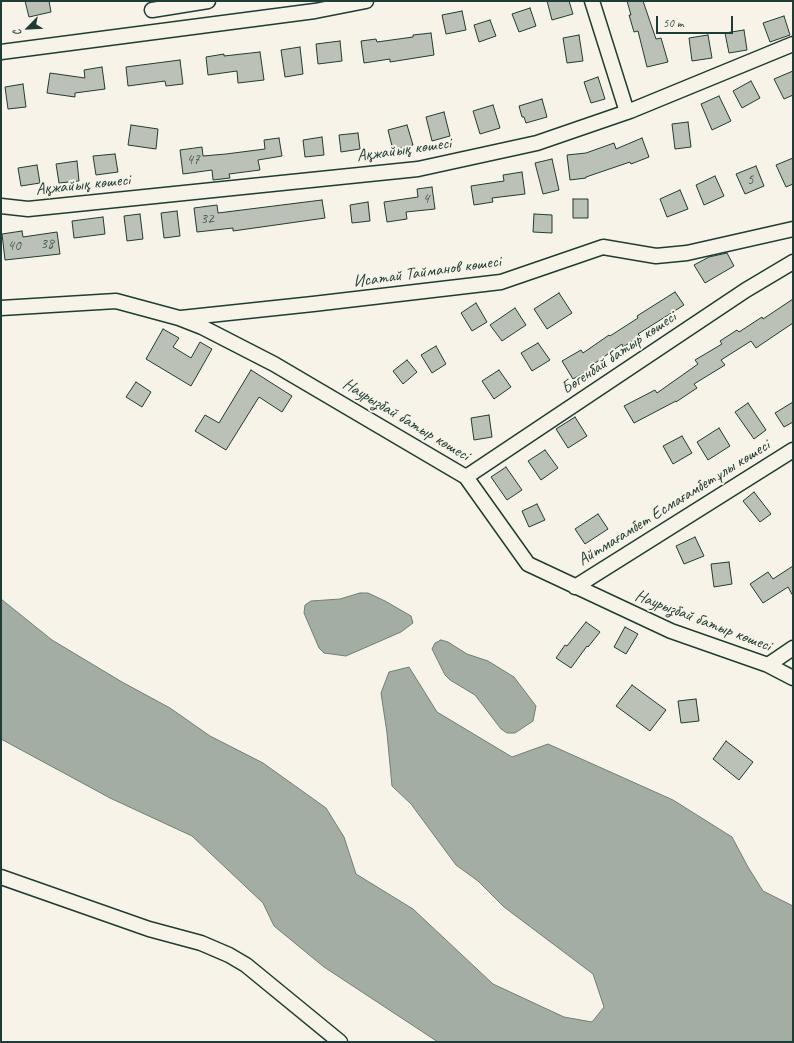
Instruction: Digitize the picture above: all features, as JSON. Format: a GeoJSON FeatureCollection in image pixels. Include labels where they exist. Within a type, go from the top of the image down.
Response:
{"type":"FeatureCollection","features":[{"type":"Feature","properties":{"kind":"street"},"geometry":{"type":"LineString","coordinates":[[152,10],[208,1]]}},
{"type":"Feature","properties":{"kind":"street"},"geometry":{"type":"LineString","coordinates":[[1,52],[313,6],[366,1]]}},
{"type":"Feature","properties":{"kind":"street"},"geometry":{"type":"LineString","coordinates":[[592,1],[627,112]]}},
{"type":"Feature","properties":{"kind":"street","name":"Ақжайық көшесі"},"geometry":{"type":"LineString","coordinates":[[1,206],[28,209],[418,169],[537,143],[627,112],[793,44]]}},
{"type":"Feature","properties":{"kind":"street","name":"Исатай Тайманов көшесі"},"geometry":{"type":"LineString","coordinates":[[179,318],[336,302],[500,282],[603,247],[656,256],[687,253],[793,229]]}},
{"type":"Feature","properties":{"kind":"street","name":"Бөгенбай батыр көшесі"},"geometry":{"type":"LineString","coordinates":[[466,476],[746,290],[793,262]]}},
{"type":"Feature","properties":{"kind":"street","name":"Наурызбай батыр көшесі"},"geometry":{"type":"LineString","coordinates":[[1,308],[116,301],[179,318],[202,327],[274,364],[466,476],[528,564],[671,631],[768,665],[793,678]]}},
{"type":"Feature","properties":{"kind":"street","name":"Айтмағамбет Есмағамбетұлы көшесі"},"geometry":{"type":"LineString","coordinates":[[575,587],[793,450]]}},
{"type":"Feature","properties":{"kind":"street"},"geometry":{"type":"LineString","coordinates":[[768,665],[793,648]]}},
{"type":"Feature","properties":{"kind":"street"},"geometry":{"type":"LineString","coordinates":[[1,877],[148,929],[200,943],[229,955],[246,965],[340,1042]]}},
{"type":"Feature","properties":{"kind":"shaded area"},"geometry":{"type":"Polygon","coordinates":[[[360,593],[368,593],[385,601],[411,616],[413,623],[401,632],[346,656],[324,653],[319,648],[304,613],[305,605],[311,601],[340,599],[360,593]]]}},
{"type":"Feature","properties":{"kind":"shaded area"},"geometry":{"type":"Polygon","coordinates":[[[1,599],[52,640],[122,682],[170,708],[210,736],[263,763],[326,808],[344,837],[356,874],[413,909],[493,984],[564,1017],[592,1022],[604,1007],[593,974],[504,907],[478,881],[456,865],[411,804],[392,786],[387,733],[381,693],[389,672],[409,667],[437,712],[512,757],[548,744],[673,800],[732,837],[763,891],[793,906],[793,1042],[438,1042],[324,967],[274,926],[263,903],[192,836],[110,798],[1,739],[1,599]]]}},
{"type":"Feature","properties":{"kind":"shaded area"},"geometry":{"type":"Polygon","coordinates":[[[441,640],[448,642],[467,654],[488,661],[514,677],[536,706],[533,721],[515,733],[507,733],[501,729],[475,695],[450,680],[445,675],[432,649],[435,643],[441,640]]]}},
{"type":"Feature","properties":{"kind":"building"},"geometry":{"type":"Polygon","coordinates":[[[25,1],[49,1],[51,12],[29,17],[25,1]]]}},
{"type":"Feature","properties":{"kind":"building"},"geometry":{"type":"Polygon","coordinates":[[[547,1],[569,1],[573,14],[552,20],[547,1]]]}},
{"type":"Feature","properties":{"kind":"building"},"geometry":{"type":"Polygon","coordinates":[[[627,1],[643,1],[656,39],[661,38],[668,62],[647,67],[638,31],[634,32],[627,1]]]}},
{"type":"Feature","properties":{"kind":"building"},"geometry":{"type":"Polygon","coordinates":[[[530,8],[536,26],[519,32],[512,14],[530,8]]]}},
{"type":"Feature","properties":{"kind":"building"},"geometry":{"type":"Polygon","coordinates":[[[462,11],[466,30],[446,34],[442,15],[462,11]]]}},
{"type":"Feature","properties":{"kind":"building"},"geometry":{"type":"Polygon","coordinates":[[[784,16],[790,35],[770,42],[763,23],[784,16]]]}},
{"type":"Feature","properties":{"kind":"building"},"geometry":{"type":"Polygon","coordinates":[[[490,20],[496,36],[479,42],[474,25],[490,20]]]}},
{"type":"Feature","properties":{"kind":"building"},"geometry":{"type":"Polygon","coordinates":[[[744,30],[747,50],[729,53],[725,33],[744,30]]]}},
{"type":"Feature","properties":{"kind":"building"},"geometry":{"type":"Polygon","coordinates":[[[431,33],[434,55],[390,62],[390,59],[364,63],[361,41],[376,39],[377,42],[431,33]]]}},
{"type":"Feature","properties":{"kind":"building"},"geometry":{"type":"Polygon","coordinates":[[[579,35],[583,61],[567,63],[563,38],[579,35]]]}},
{"type":"Feature","properties":{"kind":"building"},"geometry":{"type":"Polygon","coordinates":[[[708,35],[712,58],[692,61],[689,38],[708,35]]]}},
{"type":"Feature","properties":{"kind":"building"},"geometry":{"type":"Polygon","coordinates":[[[340,41],[342,61],[318,64],[316,44],[340,41]]]}},
{"type":"Feature","properties":{"kind":"building"},"geometry":{"type":"Polygon","coordinates":[[[300,47],[303,74],[285,77],[281,50],[300,47]]]}},
{"type":"Feature","properties":{"kind":"building"},"geometry":{"type":"Polygon","coordinates":[[[260,52],[264,80],[238,83],[237,71],[208,75],[206,57],[224,54],[224,56],[260,52]]]}},
{"type":"Feature","properties":{"kind":"building"},"geometry":{"type":"Polygon","coordinates":[[[180,60],[183,84],[166,86],[165,81],[128,86],[126,67],[180,60]]]}},
{"type":"Feature","properties":{"kind":"building"},"geometry":{"type":"Polygon","coordinates":[[[102,67],[105,89],[75,93],[75,97],[47,93],[50,73],[85,78],[84,70],[102,67]]]}},
{"type":"Feature","properties":{"kind":"building"},"geometry":{"type":"Polygon","coordinates":[[[793,71],[793,95],[784,99],[774,79],[793,71]]]}},
{"type":"Feature","properties":{"kind":"building"},"geometry":{"type":"Polygon","coordinates":[[[598,77],[605,99],[591,103],[584,82],[598,77]]]}},
{"type":"Feature","properties":{"kind":"building"},"geometry":{"type":"Polygon","coordinates":[[[751,81],[760,98],[742,108],[733,91],[751,81]]]}},
{"type":"Feature","properties":{"kind":"building"},"geometry":{"type":"Polygon","coordinates":[[[23,84],[26,107],[8,109],[5,87],[23,84]]]}},
{"type":"Feature","properties":{"kind":"building"},"geometry":{"type":"Polygon","coordinates":[[[719,96],[731,121],[712,130],[701,104],[719,96]]]}},
{"type":"Feature","properties":{"kind":"building"},"geometry":{"type":"Polygon","coordinates":[[[542,99],[547,117],[526,123],[524,117],[522,117],[519,106],[542,99]]]}},
{"type":"Feature","properties":{"kind":"building"},"geometry":{"type":"Polygon","coordinates":[[[493,105],[500,128],[480,134],[473,111],[493,105]]]}},
{"type":"Feature","properties":{"kind":"building"},"geometry":{"type":"Polygon","coordinates":[[[444,112],[450,136],[432,141],[426,117],[444,112]]]}},
{"type":"Feature","properties":{"kind":"building"},"geometry":{"type":"Polygon","coordinates":[[[688,122],[691,147],[675,149],[672,124],[688,122]]]}},
{"type":"Feature","properties":{"kind":"building"},"geometry":{"type":"Polygon","coordinates":[[[131,125],[158,129],[156,149],[128,145],[131,125]]]}},
{"type":"Feature","properties":{"kind":"building"},"geometry":{"type":"Polygon","coordinates":[[[407,125],[413,145],[393,150],[388,130],[407,125]]]}},
{"type":"Feature","properties":{"kind":"building"},"geometry":{"type":"Polygon","coordinates":[[[358,133],[360,149],[341,152],[339,135],[358,133]]]}},
{"type":"Feature","properties":{"kind":"building"},"geometry":{"type":"Polygon","coordinates":[[[322,137],[324,155],[305,157],[303,140],[322,137]]]}},
{"type":"Feature","properties":{"kind":"building"},"geometry":{"type":"Polygon","coordinates":[[[279,138],[282,156],[258,160],[260,170],[229,174],[230,178],[213,180],[212,170],[183,174],[180,150],[202,147],[203,156],[226,154],[265,149],[264,140],[279,138]]]}},
{"type":"Feature","properties":{"kind":"building"},"geometry":{"type":"Polygon","coordinates":[[[642,138],[649,157],[631,164],[630,162],[586,178],[570,180],[567,155],[586,153],[614,143],[616,149],[642,138]]]}},
{"type":"Feature","properties":{"kind":"building"},"geometry":{"type":"Polygon","coordinates":[[[115,154],[118,172],[96,175],[93,156],[115,154]]]}},
{"type":"Feature","properties":{"kind":"building"},"geometry":{"type":"Polygon","coordinates":[[[793,158],[793,184],[786,187],[776,165],[793,158]]]}},
{"type":"Feature","properties":{"kind":"building"},"geometry":{"type":"Polygon","coordinates":[[[552,159],[559,190],[543,194],[535,163],[552,159]]]}},
{"type":"Feature","properties":{"kind":"building"},"geometry":{"type":"Polygon","coordinates":[[[77,161],[79,181],[59,183],[56,164],[77,161]]]}},
{"type":"Feature","properties":{"kind":"building"},"geometry":{"type":"Polygon","coordinates":[[[37,165],[40,183],[21,186],[18,168],[37,165]]]}},
{"type":"Feature","properties":{"kind":"building"},"geometry":{"type":"Polygon","coordinates":[[[756,166],[764,186],[745,194],[736,174],[756,166]]]}},
{"type":"Feature","properties":{"kind":"building"},"geometry":{"type":"Polygon","coordinates":[[[522,172],[525,194],[492,198],[493,202],[474,205],[471,186],[504,181],[503,175],[522,172]]]}},
{"type":"Feature","properties":{"kind":"building"},"geometry":{"type":"Polygon","coordinates":[[[715,176],[724,196],[704,205],[696,185],[715,176]]]}},
{"type":"Feature","properties":{"kind":"building"},"geometry":{"type":"Polygon","coordinates":[[[432,187],[435,209],[406,212],[407,219],[387,222],[384,202],[418,197],[417,189],[432,187]]]}},
{"type":"Feature","properties":{"kind":"building"},"geometry":{"type":"Polygon","coordinates":[[[680,190],[688,209],[667,217],[660,199],[680,190]]]}},
{"type":"Feature","properties":{"kind":"building"},"geometry":{"type":"Polygon","coordinates":[[[573,199],[588,199],[588,218],[573,218],[573,199]]]}},
{"type":"Feature","properties":{"kind":"building"},"geometry":{"type":"Polygon","coordinates":[[[322,200],[325,218],[233,231],[233,228],[197,232],[194,208],[217,205],[218,213],[322,200]]]}},
{"type":"Feature","properties":{"kind":"building"},"geometry":{"type":"Polygon","coordinates":[[[368,202],[370,221],[352,223],[350,205],[368,202]]]}},
{"type":"Feature","properties":{"kind":"building"},"geometry":{"type":"Polygon","coordinates":[[[177,211],[180,236],[164,238],[161,213],[177,211]]]}},
{"type":"Feature","properties":{"kind":"building"},"geometry":{"type":"Polygon","coordinates":[[[140,214],[143,239],[127,241],[124,216],[140,214]]]}},
{"type":"Feature","properties":{"kind":"building"},"geometry":{"type":"Polygon","coordinates":[[[534,214],[552,215],[552,233],[533,232],[534,214]]]}},
{"type":"Feature","properties":{"kind":"building"},"geometry":{"type":"Polygon","coordinates":[[[103,217],[105,234],[74,238],[72,221],[103,217]]]}},
{"type":"Feature","properties":{"kind":"building"},"geometry":{"type":"Polygon","coordinates":[[[22,231],[23,237],[57,232],[60,254],[5,260],[2,234],[22,231]]]}},
{"type":"Feature","properties":{"kind":"building"},"geometry":{"type":"Polygon","coordinates":[[[727,253],[734,266],[705,283],[694,265],[709,257],[727,253]]]}},
{"type":"Feature","properties":{"kind":"building"},"geometry":{"type":"Polygon","coordinates":[[[675,292],[684,305],[638,334],[640,336],[623,347],[622,344],[591,366],[592,368],[573,379],[562,361],[581,350],[583,353],[609,335],[610,336],[638,318],[637,316],[675,292]]]}},
{"type":"Feature","properties":{"kind":"building"},"geometry":{"type":"Polygon","coordinates":[[[559,293],[572,313],[547,329],[534,309],[559,293]]]}},
{"type":"Feature","properties":{"kind":"building"},"geometry":{"type":"Polygon","coordinates":[[[793,299],[793,323],[756,348],[751,341],[721,360],[725,365],[694,384],[697,388],[676,402],[634,423],[624,406],[655,390],[657,393],[698,364],[695,360],[722,344],[720,341],[737,330],[739,332],[762,317],[763,319],[793,299]]]}},
{"type":"Feature","properties":{"kind":"building"},"geometry":{"type":"Polygon","coordinates":[[[476,303],[487,322],[472,331],[461,313],[476,303]]]}},
{"type":"Feature","properties":{"kind":"building"},"geometry":{"type":"Polygon","coordinates":[[[515,308],[526,325],[502,341],[490,325],[515,308]]]}},
{"type":"Feature","properties":{"kind":"building"},"geometry":{"type":"Polygon","coordinates":[[[163,329],[179,338],[173,347],[191,358],[200,342],[212,349],[191,386],[146,359],[163,329]]]}},
{"type":"Feature","properties":{"kind":"building"},"geometry":{"type":"Polygon","coordinates":[[[538,343],[550,360],[532,371],[521,353],[538,343]]]}},
{"type":"Feature","properties":{"kind":"building"},"geometry":{"type":"Polygon","coordinates":[[[436,346],[446,364],[432,373],[421,355],[436,346]]]}},
{"type":"Feature","properties":{"kind":"building"},"geometry":{"type":"Polygon","coordinates":[[[407,360],[417,372],[403,384],[393,371],[407,360]]]}},
{"type":"Feature","properties":{"kind":"building"},"geometry":{"type":"Polygon","coordinates":[[[251,370],[292,396],[282,412],[259,397],[226,450],[195,431],[205,415],[219,423],[251,370]]]}},
{"type":"Feature","properties":{"kind":"building"},"geometry":{"type":"Polygon","coordinates":[[[499,370],[511,387],[494,399],[482,381],[499,370]]]}},
{"type":"Feature","properties":{"kind":"building"},"geometry":{"type":"Polygon","coordinates":[[[136,382],[151,392],[142,407],[126,397],[136,382]]]}},
{"type":"Feature","properties":{"kind":"building"},"geometry":{"type":"Polygon","coordinates":[[[793,402],[793,422],[784,427],[775,413],[793,402]]]}},
{"type":"Feature","properties":{"kind":"building"},"geometry":{"type":"Polygon","coordinates":[[[748,403],[766,430],[754,439],[735,412],[748,403]]]}},
{"type":"Feature","properties":{"kind":"building"},"geometry":{"type":"Polygon","coordinates":[[[489,415],[492,437],[474,440],[471,418],[489,415]]]}},
{"type":"Feature","properties":{"kind":"building"},"geometry":{"type":"Polygon","coordinates":[[[575,417],[587,436],[568,448],[556,429],[575,417]]]}},
{"type":"Feature","properties":{"kind":"building"},"geometry":{"type":"Polygon","coordinates":[[[719,428],[730,446],[708,460],[697,442],[719,428]]]}},
{"type":"Feature","properties":{"kind":"building"},"geometry":{"type":"Polygon","coordinates":[[[682,436],[692,453],[673,464],[663,446],[682,436]]]}},
{"type":"Feature","properties":{"kind":"building"},"geometry":{"type":"Polygon","coordinates":[[[545,450],[558,468],[541,480],[528,461],[545,450]]]}},
{"type":"Feature","properties":{"kind":"building"},"geometry":{"type":"Polygon","coordinates":[[[506,467],[522,490],[507,500],[491,477],[506,467]]]}},
{"type":"Feature","properties":{"kind":"building"},"geometry":{"type":"Polygon","coordinates":[[[754,492],[771,514],[760,522],[743,501],[754,492]]]}},
{"type":"Feature","properties":{"kind":"building"},"geometry":{"type":"Polygon","coordinates":[[[537,504],[545,520],[529,527],[522,511],[537,504]]]}},
{"type":"Feature","properties":{"kind":"building"},"geometry":{"type":"Polygon","coordinates":[[[598,514],[608,529],[585,544],[575,529],[598,514]]]}},
{"type":"Feature","properties":{"kind":"building"},"geometry":{"type":"Polygon","coordinates":[[[695,537],[704,556],[684,564],[676,546],[695,537]]]}},
{"type":"Feature","properties":{"kind":"building"},"geometry":{"type":"Polygon","coordinates":[[[729,562],[732,584],[714,587],[711,564],[729,562]]]}},
{"type":"Feature","properties":{"kind":"building"},"geometry":{"type":"Polygon","coordinates":[[[793,566],[793,596],[788,587],[763,603],[750,584],[768,572],[773,579],[793,566]]]}},
{"type":"Feature","properties":{"kind":"building"},"geometry":{"type":"Polygon","coordinates":[[[586,622],[600,632],[588,647],[587,646],[571,668],[556,658],[565,645],[567,646],[586,622]]]}},
{"type":"Feature","properties":{"kind":"building"},"geometry":{"type":"Polygon","coordinates":[[[625,627],[638,634],[626,654],[614,647],[625,627]]]}},
{"type":"Feature","properties":{"kind":"building"},"geometry":{"type":"Polygon","coordinates":[[[632,685],[666,710],[650,731],[616,706],[632,685]]]}},
{"type":"Feature","properties":{"kind":"building"},"geometry":{"type":"Polygon","coordinates":[[[696,699],[699,721],[681,723],[678,701],[696,699]]]}},
{"type":"Feature","properties":{"kind":"building"},"geometry":{"type":"Polygon","coordinates":[[[726,741],[753,762],[739,780],[713,759],[726,741]]]}}]}
